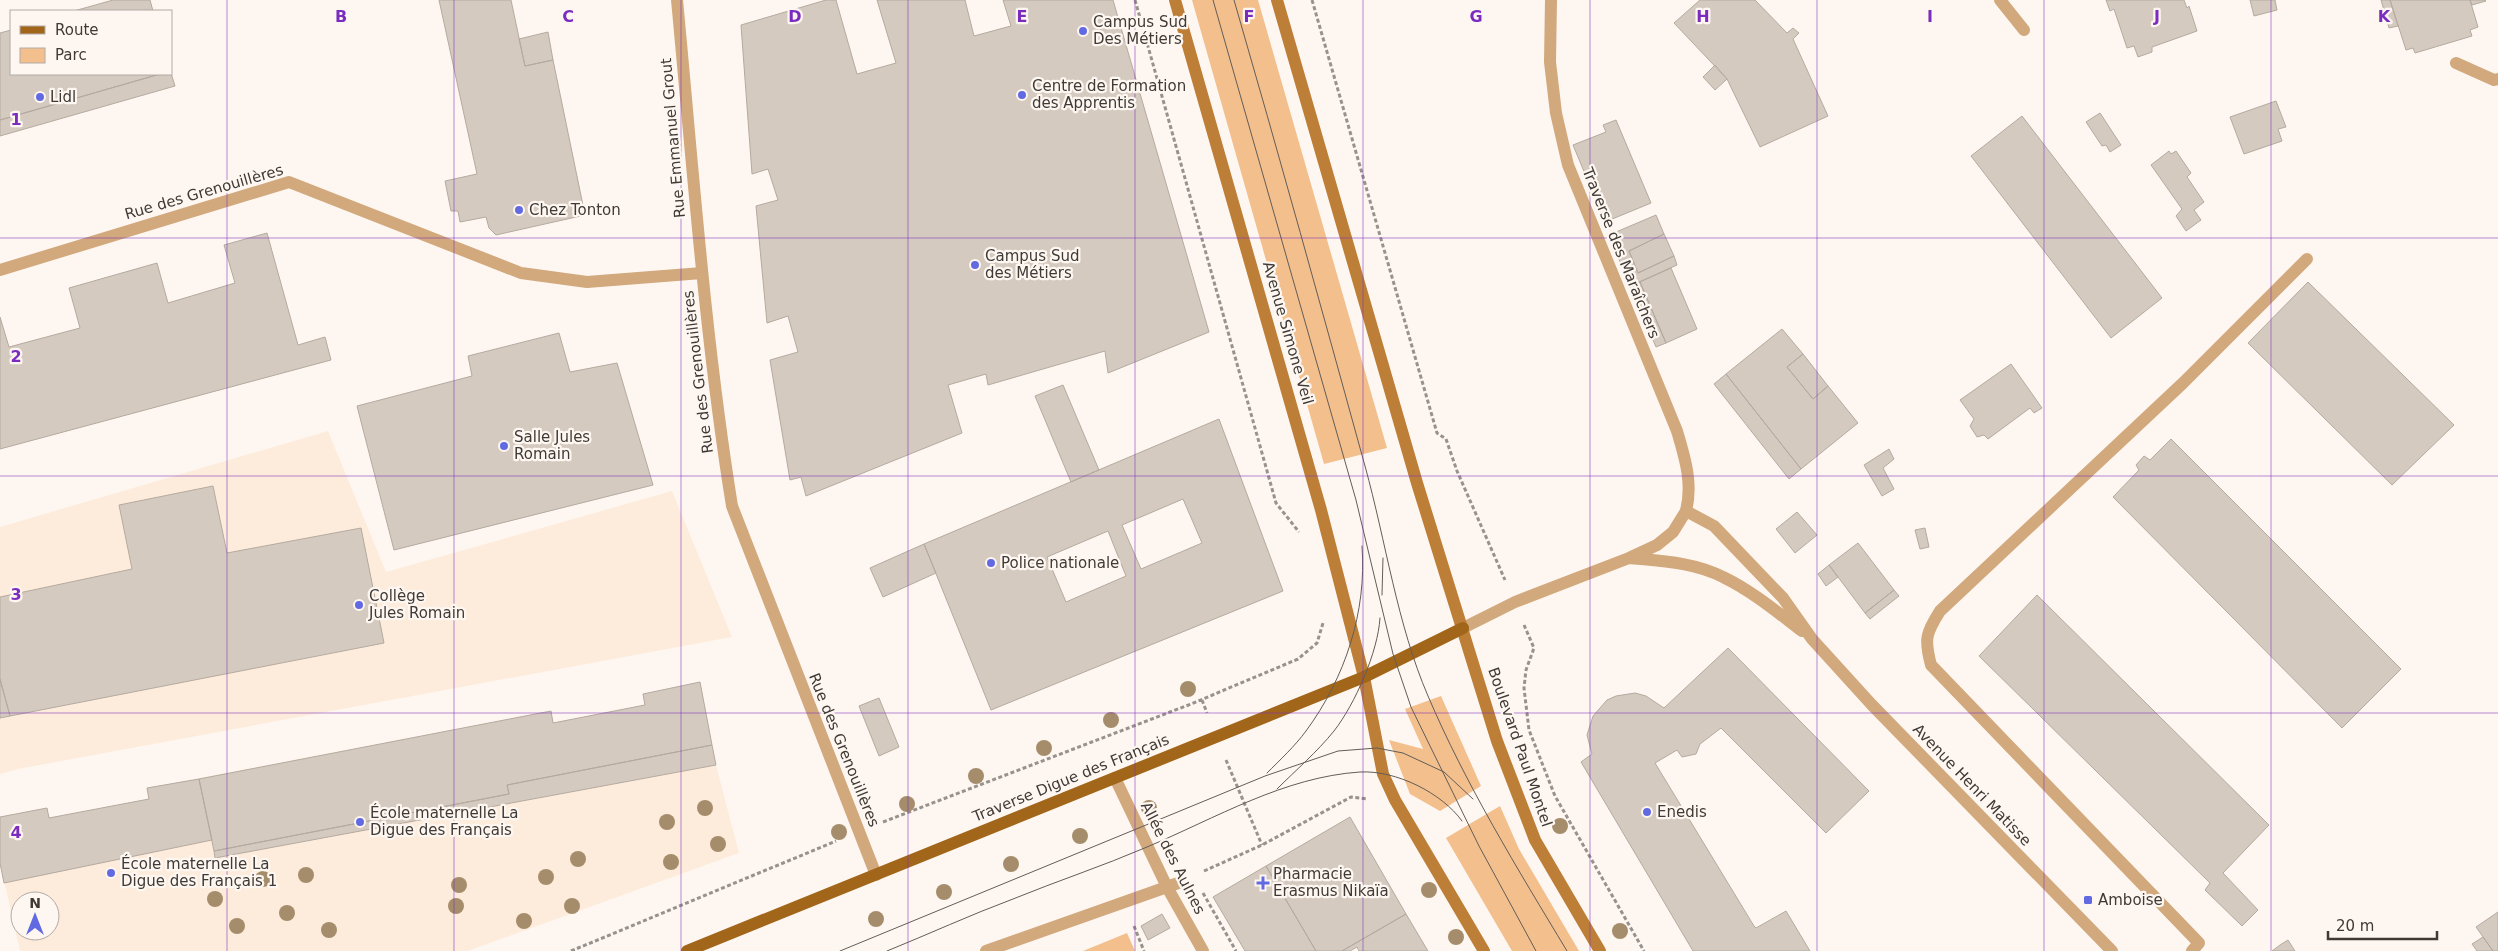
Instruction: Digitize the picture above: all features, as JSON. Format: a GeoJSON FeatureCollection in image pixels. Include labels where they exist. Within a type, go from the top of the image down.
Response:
{"type":"FeatureCollection","features":[{"type":"Feature","properties":{"kind":"main road","name":"Avenue Simone Veil"},"geometry":{"type":"LineString","coordinates":[[1175,0],[1321,510],[1364,677]]}},
{"type":"Feature","properties":{"kind":"main road"},"geometry":{"type":"LineString","coordinates":[[1277,0],[1417,483],[1463,628]]}},
{"type":"Feature","properties":{"kind":"main road","name":"Traverse Digue des Français"},"geometry":{"type":"LineString","coordinates":[[687,951],[1364,677],[1463,628]]}},
{"type":"Feature","properties":{"kind":"main road","name":"Boulevard Paul Montel"},"geometry":{"type":"LineString","coordinates":[[1463,628],[1497,741],[1535,840],[1600,951]]}},
{"type":"Feature","properties":{"kind":"main road"},"geometry":{"type":"LineString","coordinates":[[1364,677],[1383,774],[1395,800],[1484,951]]}},
{"type":"Feature","properties":{"kind":"street","name":"Rue Emmanuel Grout"},"geometry":{"type":"LineString","coordinates":[[677,0],[702,272]]}},
{"type":"Feature","properties":{"kind":"street","name":"Traverse des Maraîchers"},"geometry":{"type":"LineString","coordinates":[[1551,0],[1550,62],[1556,112],[1568,165],[1677,431],[1689,476],[1690,495],[1686,511]]}},
{"type":"Feature","properties":{"kind":"street"},"geometry":{"type":"LineString","coordinates":[[2000,0],[2024,30]]}},
{"type":"Feature","properties":{"kind":"street"},"geometry":{"type":"LineString","coordinates":[[2456,63],[2494,80],[2498,79]]}},
{"type":"Feature","properties":{"kind":"street","name":"Rue des Grenouillères"},"geometry":{"type":"LineString","coordinates":[[0,270],[289,182],[521,273],[587,282],[702,272],[723,448],[732,506],[876,875]]}},
{"type":"Feature","properties":{"kind":"street"},"geometry":{"type":"LineString","coordinates":[[2192,951],[2199,944],[1930,665],[1926,645],[1928,629],[1940,611],[2184,384],[2307,259]]}},
{"type":"Feature","properties":{"kind":"street","name":"Avenue Henri Matisse"},"geometry":{"type":"LineString","coordinates":[[1463,628],[1515,602],[1629,558],[1657,545],[1673,532],[1686,511],[1714,526],[1783,598],[1812,639],[1872,705],[2112,951]]}},
{"type":"Feature","properties":{"kind":"street","name":"Avenue Henri Matisse"},"geometry":{"type":"LineString","coordinates":[[1629,558],[1693,566],[1722,576],[1756,596],[1812,639]]}},
{"type":"Feature","properties":{"kind":"street","name":"Allée des Aulnes"},"geometry":{"type":"LineString","coordinates":[[1116,778],[1167,887],[1203,951]]}},
{"type":"Feature","properties":{"kind":"street"},"geometry":{"type":"LineString","coordinates":[[986,951],[1181,882]]}},
{"type":"Feature","properties":{"kind":"path"},"geometry":{"type":"LineString","coordinates":[[1136,0],[1276,503],[1302,537]]}},
{"type":"Feature","properties":{"kind":"path"},"geometry":{"type":"LineString","coordinates":[[1312,0],[1437,432],[1446,439],[1457,471],[1534,648],[1526,670],[1524,688],[1528,730],[1555,796],[1644,951]]}},
{"type":"Feature","properties":{"kind":"path"},"geometry":{"type":"LineString","coordinates":[[571,951],[859,831],[1202,700],[1298,659],[1317,644],[1324,617]]}},
{"type":"Feature","properties":{"kind":"path"},"geometry":{"type":"LineString","coordinates":[[1202,700],[1262,845]]}},
{"type":"Feature","properties":{"kind":"path"},"geometry":{"type":"LineString","coordinates":[[1201,872],[1262,845],[1351,797],[1360,797],[1368,800],[1371,804]]}},
{"type":"Feature","properties":{"kind":"path"},"geometry":{"type":"LineString","coordinates":[[1198,884],[1236,951]]}},
{"type":"Feature","properties":{"kind":"shaded area","name":"Collège Jules Romain"},"geometry":{"type":"Polygon","coordinates":[[[328,431],[386,572],[672,491],[732,637],[18,769],[0,774],[0,527],[328,431]]]}},
{"type":"Feature","properties":{"kind":"shaded area"},"geometry":{"type":"Polygon","coordinates":[[[700,682],[716,765],[739,853],[468,951],[20,951],[18,941],[60,941],[60,891],[10,891],[10,907],[0,863],[0,817],[47,808],[49,818],[148,799],[147,788],[551,711],[554,723],[644,705],[643,694],[700,682]]]}},
{"type":"Feature","properties":{"kind":"green space"},"geometry":{"type":"Polygon","coordinates":[[[1192,0],[1258,0],[1387,448],[1324,464],[1192,0]]]}},
{"type":"Feature","properties":{"kind":"green space"},"geometry":{"type":"Polygon","coordinates":[[[1441,696],[1481,786],[1440,811],[1410,794],[1389,740],[1423,749],[1405,709],[1441,696]]]}},
{"type":"Feature","properties":{"kind":"green space"},"geometry":{"type":"Polygon","coordinates":[[[1500,806],[1519,849],[1579,951],[1512,951],[1446,838],[1500,806]]]}},
{"type":"Feature","properties":{"kind":"green space"},"geometry":{"type":"Polygon","coordinates":[[[1127,933],[1135,951],[1083,951],[1127,933]]]}},
{"type":"Feature","properties":{"kind":"building"},"geometry":{"type":"Polygon","coordinates":[[[113,0],[150,0],[153,10],[78,10],[113,0]]]}},
{"type":"Feature","properties":{"kind":"building"},"geometry":{"type":"Polygon","coordinates":[[[439,0],[511,0],[525,66],[553,60],[585,215],[496,235],[489,228],[486,217],[460,222],[458,211],[451,211],[445,181],[477,174],[439,0]]]}},
{"type":"Feature","properties":{"kind":"building","name":"Campus Sud des Métiers"},"geometry":{"type":"Polygon","coordinates":[[[826,0],[836,0],[857,74],[896,63],[877,0],[965,0],[974,36],[1011,26],[1003,0],[1113,0],[1209,332],[1108,373],[1105,351],[988,385],[986,374],[948,385],[962,433],[806,496],[801,477],[790,480],[770,360],[798,352],[788,316],[767,323],[756,206],[778,200],[768,169],[752,174],[741,25],[826,0]]]}},
{"type":"Feature","properties":{"kind":"building"},"geometry":{"type":"Polygon","coordinates":[[[1700,0],[1755,0],[1787,33],[1793,28],[1799,33],[1793,39],[1828,116],[1760,147],[1727,79],[1674,23],[1700,0]]]}},
{"type":"Feature","properties":{"kind":"building"},"geometry":{"type":"Polygon","coordinates":[[[2106,0],[2184,0],[2187,8],[2189,6],[2197,31],[2152,47],[2152,52],[2138,57],[2134,46],[2127,48],[2114,9],[2110,11],[2106,0]]]}},
{"type":"Feature","properties":{"kind":"building"},"geometry":{"type":"Polygon","coordinates":[[[2250,0],[2275,0],[2277,10],[2254,16],[2250,0]]]}},
{"type":"Feature","properties":{"kind":"building"},"geometry":{"type":"Polygon","coordinates":[[[2381,0],[2390,0],[2398,26],[2389,28],[2381,0]]]}},
{"type":"Feature","properties":{"kind":"building"},"geometry":{"type":"Polygon","coordinates":[[[2390,0],[2470,0],[2478,27],[2470,30],[2472,36],[2415,53],[2413,48],[2406,50],[2390,0]]]}},
{"type":"Feature","properties":{"kind":"building"},"geometry":{"type":"Polygon","coordinates":[[[2470,0],[2485,0],[2486,1],[2472,5],[2470,0]]]}},
{"type":"Feature","properties":{"kind":"building","name":"Lidl"},"geometry":{"type":"Polygon","coordinates":[[[10,30],[10,75],[157,75],[0,120],[0,33],[10,30]]]}},
{"type":"Feature","properties":{"kind":"building"},"geometry":{"type":"Polygon","coordinates":[[[548,32],[553,60],[525,66],[519,39],[548,32]]]}},
{"type":"Feature","properties":{"kind":"building"},"geometry":{"type":"Polygon","coordinates":[[[1715,65],[1727,79],[1715,90],[1703,77],[1715,65]]]}},
{"type":"Feature","properties":{"kind":"building"},"geometry":{"type":"Polygon","coordinates":[[[157,75],[172,75],[175,86],[0,136],[0,120],[157,75]]]}},
{"type":"Feature","properties":{"kind":"building"},"geometry":{"type":"Polygon","coordinates":[[[2276,101],[2286,127],[2278,129],[2282,141],[2244,154],[2230,117],[2276,101]]]}},
{"type":"Feature","properties":{"kind":"building"},"geometry":{"type":"Polygon","coordinates":[[[2100,113],[2121,145],[2110,152],[2106,145],[2102,146],[2086,122],[2100,113]]]}},
{"type":"Feature","properties":{"kind":"building"},"geometry":{"type":"Polygon","coordinates":[[[2022,116],[2162,298],[2111,338],[1971,156],[2022,116]]]}},
{"type":"Feature","properties":{"kind":"building"},"geometry":{"type":"Polygon","coordinates":[[[1616,120],[1651,203],[1605,222],[1573,145],[1606,132],[1603,125],[1616,120]]]}},
{"type":"Feature","properties":{"kind":"building"},"geometry":{"type":"Polygon","coordinates":[[[2169,151],[2171,154],[2176,151],[2191,173],[2187,177],[2204,202],[2194,210],[2201,220],[2186,231],[2176,216],[2182,209],[2151,165],[2169,151]]]}},
{"type":"Feature","properties":{"kind":"building"},"geometry":{"type":"Polygon","coordinates":[[[1656,215],[1664,234],[1629,251],[1638,273],[1674,256],[1677,265],[1630,286],[1609,235],[1656,215]]]}},
{"type":"Feature","properties":{"kind":"building"},"geometry":{"type":"Polygon","coordinates":[[[267,233],[298,345],[325,337],[331,360],[0,449],[0,317],[9,347],[80,328],[69,288],[157,263],[168,303],[235,283],[224,245],[267,233]]]}},
{"type":"Feature","properties":{"kind":"building"},"geometry":{"type":"Polygon","coordinates":[[[1664,234],[1674,256],[1638,273],[1629,251],[1664,234]]]}},
{"type":"Feature","properties":{"kind":"building"},"geometry":{"type":"Polygon","coordinates":[[[1671,268],[1697,329],[1666,343],[1640,282],[1671,268]]]}},
{"type":"Feature","properties":{"kind":"building"},"geometry":{"type":"Polygon","coordinates":[[[1640,282],[1666,343],[1656,347],[1630,286],[1640,282]]]}},
{"type":"Feature","properties":{"kind":"building"},"geometry":{"type":"Polygon","coordinates":[[[2308,282],[2454,425],[2392,485],[2248,343],[2308,282]]]}},
{"type":"Feature","properties":{"kind":"building"},"geometry":{"type":"Polygon","coordinates":[[[1782,329],[1803,354],[1787,367],[1813,399],[1828,386],[1858,423],[1801,469],[1726,374],[1782,329]]]}},
{"type":"Feature","properties":{"kind":"building","name":"Salle Jules Romain"},"geometry":{"type":"Polygon","coordinates":[[[559,333],[570,372],[617,363],[653,485],[394,550],[357,406],[472,376],[468,356],[559,333]]]}},
{"type":"Feature","properties":{"kind":"building"},"geometry":{"type":"Polygon","coordinates":[[[1803,354],[1828,386],[1813,399],[1787,367],[1803,354]]]}},
{"type":"Feature","properties":{"kind":"building"},"geometry":{"type":"Polygon","coordinates":[[[2011,364],[2042,408],[2034,413],[2030,408],[1988,439],[1984,435],[1977,437],[1970,426],[1974,419],[1960,400],[2011,364]]]}},
{"type":"Feature","properties":{"kind":"building"},"geometry":{"type":"Polygon","coordinates":[[[1726,374],[1801,469],[1789,479],[1714,384],[1726,374]]]}},
{"type":"Feature","properties":{"kind":"building"},"geometry":{"type":"Polygon","coordinates":[[[1063,385],[1099,470],[1071,482],[1035,396],[1063,385]]]}},
{"type":"Feature","properties":{"kind":"building","name":"Police nationale"},"geometry":{"type":"Polygon","coordinates":[[[1219,419],[1283,591],[991,710],[924,544],[1219,419]],[[1183,499],[1122,525],[1141,569],[1202,543],[1183,499]],[[1108,531],[1047,557],[1066,602],[1126,576],[1108,531]]]}},
{"type":"Feature","properties":{"kind":"building"},"geometry":{"type":"Polygon","coordinates":[[[2171,439],[2401,669],[2342,728],[2113,497],[2139,470],[2136,465],[2144,456],[2150,460],[2171,439]]]}},
{"type":"Feature","properties":{"kind":"building"},"geometry":{"type":"Polygon","coordinates":[[[1889,449],[1894,459],[1883,468],[1894,489],[1882,496],[1864,465],[1889,449]]]}},
{"type":"Feature","properties":{"kind":"building"},"geometry":{"type":"Polygon","coordinates":[[[213,486],[227,553],[361,528],[384,643],[10,716],[0,679],[0,597],[132,569],[119,505],[213,486]]]}},
{"type":"Feature","properties":{"kind":"building"},"geometry":{"type":"Polygon","coordinates":[[[1797,512],[1817,535],[1795,553],[1776,529],[1797,512]]]}},
{"type":"Feature","properties":{"kind":"building"},"geometry":{"type":"Polygon","coordinates":[[[1925,528],[1929,547],[1920,549],[1915,530],[1925,528]]]}},
{"type":"Feature","properties":{"kind":"building"},"geometry":{"type":"Polygon","coordinates":[[[1858,543],[1894,590],[1865,613],[1829,565],[1858,543]]]}},
{"type":"Feature","properties":{"kind":"building"},"geometry":{"type":"Polygon","coordinates":[[[924,544],[936,573],[883,597],[870,568],[924,544]]]}},
{"type":"Feature","properties":{"kind":"building"},"geometry":{"type":"Polygon","coordinates":[[[1829,565],[1838,577],[1826,586],[1818,574],[1829,565]]]}},
{"type":"Feature","properties":{"kind":"building"},"geometry":{"type":"Polygon","coordinates":[[[1894,590],[1899,596],[1870,619],[1865,613],[1894,590]]]}},
{"type":"Feature","properties":{"kind":"building"},"geometry":{"type":"Polygon","coordinates":[[[2037,595],[2269,825],[2223,873],[2258,910],[2242,926],[2205,890],[2210,883],[1979,656],[2037,595]]]}},
{"type":"Feature","properties":{"kind":"building","name":"Enedis"},"geometry":{"type":"Polygon","coordinates":[[[1728,648],[1869,791],[1826,833],[1721,728],[1700,744],[1696,754],[1682,757],[1677,750],[1655,763],[1754,926],[1756,928],[1786,911],[1810,951],[1693,951],[1581,762],[1592,754],[1587,735],[1593,716],[1607,700],[1616,696],[1635,693],[1646,696],[1664,708],[1728,648]]]}},
{"type":"Feature","properties":{"kind":"building"},"geometry":{"type":"Polygon","coordinates":[[[0,679],[10,716],[0,718],[0,679]]]}},
{"type":"Feature","properties":{"kind":"building"},"geometry":{"type":"Polygon","coordinates":[[[700,682],[712,745],[507,785],[509,794],[214,851],[199,779],[551,711],[553,723],[645,705],[643,694],[700,682]]]}},
{"type":"Feature","properties":{"kind":"building"},"geometry":{"type":"Polygon","coordinates":[[[879,698],[899,747],[879,756],[859,706],[879,698]]]}},
{"type":"Feature","properties":{"kind":"building"},"geometry":{"type":"Polygon","coordinates":[[[712,745],[716,765],[215,858],[214,851],[509,794],[507,785],[712,745]]]}},
{"type":"Feature","properties":{"kind":"building"},"geometry":{"type":"Polygon","coordinates":[[[199,779],[212,840],[4,883],[0,863],[0,817],[47,808],[49,818],[149,799],[147,788],[199,779]]]}},
{"type":"Feature","properties":{"kind":"building"},"geometry":{"type":"Polygon","coordinates":[[[1350,817],[1406,914],[1342,951],[1316,951],[1266,866],[1350,817]]]}},
{"type":"Feature","properties":{"kind":"building"},"geometry":{"type":"Polygon","coordinates":[[[1266,866],[1316,951],[1245,951],[1213,897],[1266,866]]]}},
{"type":"Feature","properties":{"kind":"building"},"geometry":{"type":"Polygon","coordinates":[[[2498,912],[2498,951],[2493,951],[2476,927],[2498,912]]]}},
{"type":"Feature","properties":{"kind":"building"},"geometry":{"type":"Polygon","coordinates":[[[1162,914],[1170,928],[1148,940],[1141,926],[1162,914]]]}},
{"type":"Feature","properties":{"kind":"building"},"geometry":{"type":"Polygon","coordinates":[[[1406,914],[1428,951],[1359,951],[1357,947],[1350,951],[1342,951],[1406,914]]]}},
{"type":"Feature","properties":{"kind":"building"},"geometry":{"type":"Polygon","coordinates":[[[2483,937],[2493,951],[2477,951],[2472,944],[2483,937]]]}},
{"type":"Feature","properties":{"kind":"building"},"geometry":{"type":"Polygon","coordinates":[[[2288,940],[2295,951],[2272,951],[2280,945],[2288,940]]]}},
{"type":"Feature","properties":{"kind":"tram line"},"geometry":{"type":"LineString","coordinates":[[1213,0],[1356,500],[1393,654],[1411,707],[1479,846],[1536,951]]}},
{"type":"Feature","properties":{"kind":"tram line"},"geometry":{"type":"LineString","coordinates":[[1234,0],[1365,466],[1400,612],[1417,669],[1443,729],[1475,794],[1567,951]]}},
{"type":"Feature","properties":{"kind":"tram line"},"geometry":{"type":"LineString","coordinates":[[1267,773],[1306,731],[1320,711],[1342,667],[1357,620],[1363,571],[1362,546]]}},
{"type":"Feature","properties":{"kind":"tram line"},"geometry":{"type":"LineString","coordinates":[[1382,595],[1383,558]]}},
{"type":"Feature","properties":{"kind":"tram line"},"geometry":{"type":"LineString","coordinates":[[1277,789],[1321,746],[1350,707],[1370,662],[1380,618]]}},
{"type":"Feature","properties":{"kind":"tram line"},"geometry":{"type":"LineString","coordinates":[[840,951],[1265,776],[1338,751],[1377,748],[1403,753],[1444,772],[1473,799]]}},
{"type":"Feature","properties":{"kind":"tram line"},"geometry":{"type":"LineString","coordinates":[[887,951],[997,905],[1130,854],[1277,790],[1332,775],[1374,772],[1403,779],[1443,801],[1462,821]]}},
{"type":"Feature","properties":{"kind":"place","name":"Campus Sud Des Métiers"},"geometry":{"type":"Point","coordinates":[1083,31]}},
{"type":"Feature","properties":{"kind":"place","name":"Centre de Formation des Apprentis"},"geometry":{"type":"Point","coordinates":[1022,95]}},
{"type":"Feature","properties":{"kind":"place","name":"Lidl"},"geometry":{"type":"Point","coordinates":[40,97]}},
{"type":"Feature","properties":{"kind":"place","name":"Chez Tonton"},"geometry":{"type":"Point","coordinates":[519,210]}},
{"type":"Feature","properties":{"kind":"place","name":"Campus Sud des Métiers"},"geometry":{"type":"Point","coordinates":[975,265]}},
{"type":"Feature","properties":{"kind":"place","name":"Salle Jules Romain"},"geometry":{"type":"Point","coordinates":[504,446]}},
{"type":"Feature","properties":{"kind":"place","name":"Police nationale"},"geometry":{"type":"Point","coordinates":[991,563]}},
{"type":"Feature","properties":{"kind":"place","name":"Collège Jules Romain"},"geometry":{"type":"Point","coordinates":[359,605]}},
{"type":"Feature","properties":{"kind":"place","name":"Enedis"},"geometry":{"type":"Point","coordinates":[1647,812]}},
{"type":"Feature","properties":{"kind":"place","name":"École maternelle La Digue des Français"},"geometry":{"type":"Point","coordinates":[360,822]}},
{"type":"Feature","properties":{"kind":"place","name":"École maternelle La Digue des Français 1"},"geometry":{"type":"Point","coordinates":[111,873]}},
{"type":"Feature","properties":{"kind":"place","name":"Pharmacie Erasmus Nikaïa"},"geometry":{"type":"Point","coordinates":[1263,883]}},
{"type":"Feature","properties":{"kind":"place","name":"Amboise"},"geometry":{"type":"Point","coordinates":[2088,900]}}]}
